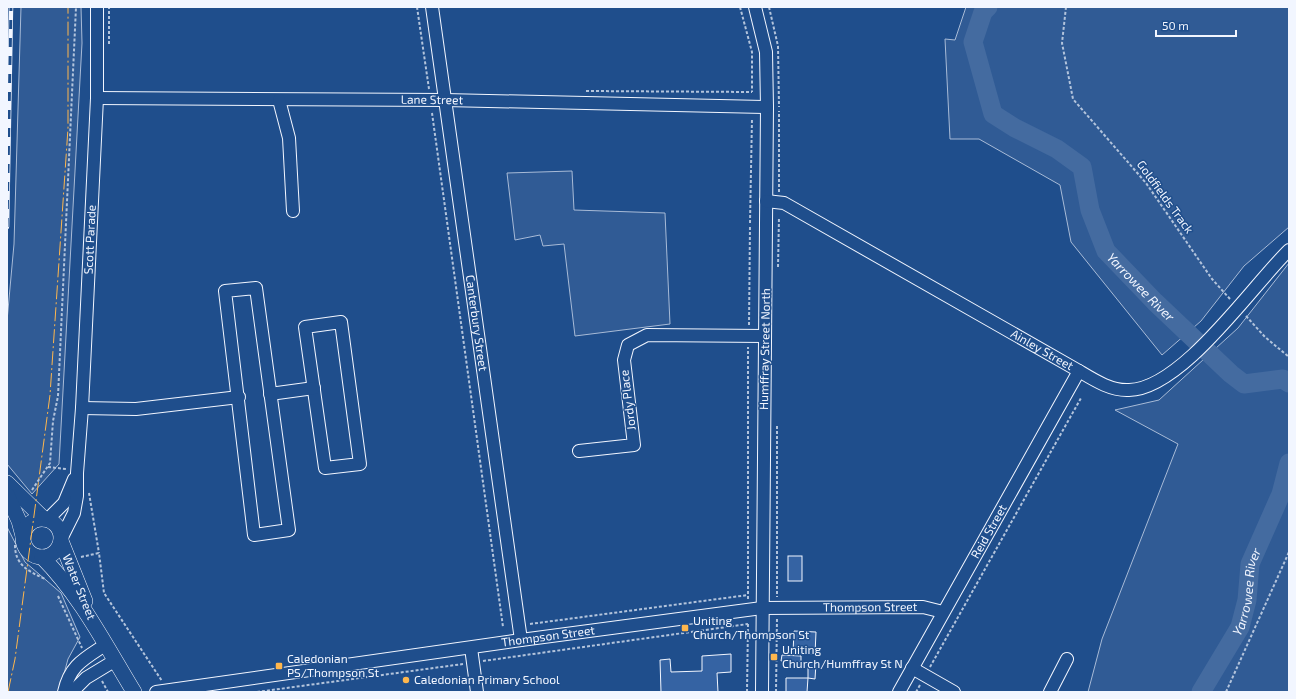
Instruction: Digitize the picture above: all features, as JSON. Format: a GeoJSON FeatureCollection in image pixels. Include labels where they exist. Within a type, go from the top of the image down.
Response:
{"type":"FeatureCollection","features":[{"type":"Feature","properties":{"kind":"main road"},"geometry":{"type":"LineString","coordinates":[[7,483],[23,500],[46,519],[56,524],[61,539],[57,550],[53,554],[42,557],[33,555],[27,549],[19,538],[19,522],[7,495]]}},
{"type":"Feature","properties":{"kind":"main road"},"geometry":{"type":"LineString","coordinates":[[19,538],[28,525],[38,519],[46,519]]}},
{"type":"Feature","properties":{"kind":"main road","name":"Water Street"},"geometry":{"type":"LineString","coordinates":[[61,539],[68,562],[102,639],[134,692]]}},
{"type":"Feature","properties":{"kind":"main road","name":"Water Street"},"geometry":{"type":"LineString","coordinates":[[42,557],[56,580],[102,639]]}},
{"type":"Feature","properties":{"kind":"street","name":"Scott Parade"},"geometry":{"type":"LineString","coordinates":[[61,539],[72,517],[76,504],[97,98],[97,7]]}},
{"type":"Feature","properties":{"kind":"street","name":"Canterbury Street"},"geometry":{"type":"LineString","coordinates":[[432,7],[521,640]]}},
{"type":"Feature","properties":{"kind":"street","name":"Humffray Street North"},"geometry":{"type":"LineString","coordinates":[[755,7],[766,52],[767,107],[762,692]]}},
{"type":"Feature","properties":{"kind":"street","name":"Lane Street"},"geometry":{"type":"LineString","coordinates":[[97,98],[445,100],[767,107]]}},
{"type":"Feature","properties":{"kind":"street"},"geometry":{"type":"LineString","coordinates":[[279,100],[288,138],[293,211]]}},
{"type":"Feature","properties":{"kind":"street","name":"Ainley Street"},"geometry":{"type":"LineString","coordinates":[[766,201],[784,204],[1102,384],[1118,389],[1140,389],[1153,385],[1165,377],[1207,340],[1289,250]]}},
{"type":"Feature","properties":{"kind":"street"},"geometry":{"type":"LineString","coordinates":[[256,288],[270,394],[288,530],[254,535],[226,291],[256,288]]}},
{"type":"Feature","properties":{"kind":"street"},"geometry":{"type":"LineString","coordinates":[[341,322],[360,464],[325,468],[314,388],[305,327],[341,322]]}},
{"type":"Feature","properties":{"kind":"street","name":"Jordy Place"},"geometry":{"type":"LineString","coordinates":[[579,451],[634,444],[624,360],[628,345],[647,335],[765,336]]}},
{"type":"Feature","properties":{"kind":"street","name":"Reid Street"},"geometry":{"type":"LineString","coordinates":[[899,692],[1079,371]]}},
{"type":"Feature","properties":{"kind":"street"},"geometry":{"type":"LineString","coordinates":[[270,394],[314,388]]}},
{"type":"Feature","properties":{"kind":"street"},"geometry":{"type":"LineString","coordinates":[[82,408],[136,409],[238,397]]}},
{"type":"Feature","properties":{"kind":"street","name":"Scott Parade"},"geometry":{"type":"LineString","coordinates":[[46,519],[64,503],[77,473]]}},
{"type":"Feature","properties":{"kind":"street","name":"Thompson Street"},"geometry":{"type":"LineString","coordinates":[[161,691],[521,640],[762,608],[923,607],[943,612]]}},
{"type":"Feature","properties":{"kind":"street"},"geometry":{"type":"LineString","coordinates":[[64,692],[70,673],[87,657],[102,639]]}},
{"type":"Feature","properties":{"kind":"street"},"geometry":{"type":"LineString","coordinates":[[471,648],[477,692]]}},
{"type":"Feature","properties":{"kind":"street"},"geometry":{"type":"LineString","coordinates":[[1050,692],[1067,659]]}},
{"type":"Feature","properties":{"kind":"street"},"geometry":{"type":"LineString","coordinates":[[72,692],[86,678],[114,660]]}},
{"type":"Feature","properties":{"kind":"street"},"geometry":{"type":"LineString","coordinates":[[912,668],[954,692]]}},
{"type":"Feature","properties":{"kind":"path"},"geometry":{"type":"LineString","coordinates":[[23,500],[48,467],[52,458],[53,421],[58,396],[76,7]]}},
{"type":"Feature","properties":{"kind":"path"},"geometry":{"type":"LineString","coordinates":[[417,7],[429,90]]}},
{"type":"Feature","properties":{"kind":"path"},"geometry":{"type":"LineString","coordinates":[[740,7],[752,52],[753,107],[750,224],[749,610],[747,692]]}},
{"type":"Feature","properties":{"kind":"path","name":"Goldfields Track"},"geometry":{"type":"LineString","coordinates":[[1066,7],[1062,42],[1073,99],[1146,183],[1212,279],[1265,337],[1289,357]]}},
{"type":"Feature","properties":{"kind":"path"},"geometry":{"type":"LineString","coordinates":[[578,91],[752,92]]}},
{"type":"Feature","properties":{"kind":"path"},"geometry":{"type":"LineString","coordinates":[[779,111],[779,193]]}},
{"type":"Feature","properties":{"kind":"path"},"geometry":{"type":"LineString","coordinates":[[432,113],[503,627]]}},
{"type":"Feature","properties":{"kind":"path"},"geometry":{"type":"LineString","coordinates":[[778,272],[779,217]]}},
{"type":"Feature","properties":{"kind":"path"},"geometry":{"type":"LineString","coordinates":[[916,692],[1081,398]]}},
{"type":"Feature","properties":{"kind":"path"},"geometry":{"type":"LineString","coordinates":[[776,692],[777,423]]}},
{"type":"Feature","properties":{"kind":"path"},"geometry":{"type":"LineString","coordinates":[[89,492],[104,593],[161,691]]}},
{"type":"Feature","properties":{"kind":"path"},"geometry":{"type":"LineString","coordinates":[[19,538],[15,555],[21,565],[33,574],[56,580],[73,632],[87,657]]}},
{"type":"Feature","properties":{"kind":"path"},"geometry":{"type":"LineString","coordinates":[[1226,692],[1289,552]]}},
{"type":"Feature","properties":{"kind":"path"},"geometry":{"type":"LineString","coordinates":[[68,562],[99,553]]}},
{"type":"Feature","properties":{"kind":"path"},"geometry":{"type":"LineString","coordinates":[[530,624],[748,595]]}},
{"type":"Feature","properties":{"kind":"path"},"geometry":{"type":"LineString","coordinates":[[257,692],[748,624]]}},
{"type":"Feature","properties":{"kind":"shaded area"},"geometry":{"type":"Polygon","coordinates":[[[21,7],[81,7],[82,43],[59,464],[32,494],[7,464],[7,321],[14,244],[21,7]]]}},
{"type":"Feature","properties":{"kind":"shaded area"},"geometry":{"type":"Polygon","coordinates":[[[966,7],[1289,7],[1289,227],[1244,266],[1201,321],[1162,355],[1071,242],[1060,185],[979,139],[950,139],[945,39],[955,40],[966,7]]]}},
{"type":"Feature","properties":{"kind":"shaded area"},"geometry":{"type":"Polygon","coordinates":[[[572,171],[574,210],[665,213],[670,324],[575,336],[564,244],[543,246],[540,235],[515,240],[507,173],[572,171]]]}},
{"type":"Feature","properties":{"kind":"shaded area"},"geometry":{"type":"Polygon","coordinates":[[[1289,263],[1289,692],[1088,692],[1102,639],[1178,444],[1115,410],[1159,400],[1238,328],[1289,263]]]}},
{"type":"Feature","properties":{"kind":"shaded area"},"geometry":{"type":"Polygon","coordinates":[[[7,527],[25,562],[61,593],[80,637],[68,659],[59,692],[7,692],[7,527]]]}},
{"type":"Feature","properties":{"kind":"building"},"geometry":{"type":"Polygon","coordinates":[[[788,556],[802,556],[802,581],[788,581],[788,556]]]}},
{"type":"Feature","properties":{"kind":"building"},"geometry":{"type":"Polygon","coordinates":[[[794,631],[816,632],[815,654],[793,653],[794,631]]]}},
{"type":"Feature","properties":{"kind":"building"},"geometry":{"type":"Polygon","coordinates":[[[731,654],[731,672],[717,673],[718,692],[661,692],[660,660],[670,659],[671,672],[702,671],[702,656],[731,654]]]}},
{"type":"Feature","properties":{"kind":"building"},"geometry":{"type":"Polygon","coordinates":[[[782,655],[801,656],[801,662],[781,661],[782,655]]]}},
{"type":"Feature","properties":{"kind":"building"},"geometry":{"type":"Polygon","coordinates":[[[808,663],[816,663],[815,679],[808,678],[808,663]]]}},
{"type":"Feature","properties":{"kind":"building"},"geometry":{"type":"Polygon","coordinates":[[[786,678],[808,678],[807,692],[786,692],[786,678]]]}},
{"type":"Feature","properties":{"kind":"waterway","name":"Yarrowee River"},"geometry":{"type":"LineString","coordinates":[[988,7],[983,12],[973,42],[993,114],[1015,128],[1057,149],[1082,167],[1090,210],[1106,251],[1155,302],[1231,374],[1244,384],[1283,379],[1289,383]]}},
{"type":"Feature","properties":{"kind":"waterway","name":"Yarrowee River"},"geometry":{"type":"LineString","coordinates":[[1201,692],[1240,627],[1247,600],[1250,564],[1281,494],[1289,463]]}},
{"type":"Feature","properties":{"kind":"railway"},"geometry":{"type":"LineString","coordinates":[[7,227],[11,7]]}},
{"type":"Feature","properties":{"kind":"power"},"geometry":{"type":"LineString","coordinates":[[8,692],[15,659],[50,395],[68,128],[68,7]]}},
{"type":"Feature","properties":{"kind":"place","name":"Uniting Church/Thompson St"},"geometry":{"type":"Point","coordinates":[685,628]}},
{"type":"Feature","properties":{"kind":"place","name":"Uniting Church/Humffray St N"},"geometry":{"type":"Point","coordinates":[774,657]}},
{"type":"Feature","properties":{"kind":"place","name":"Caledonian PS/Thompson St"},"geometry":{"type":"Point","coordinates":[279,666]}},
{"type":"Feature","properties":{"kind":"place","name":"Caledonian Primary School"},"geometry":{"type":"Point","coordinates":[406,680]}}]}
